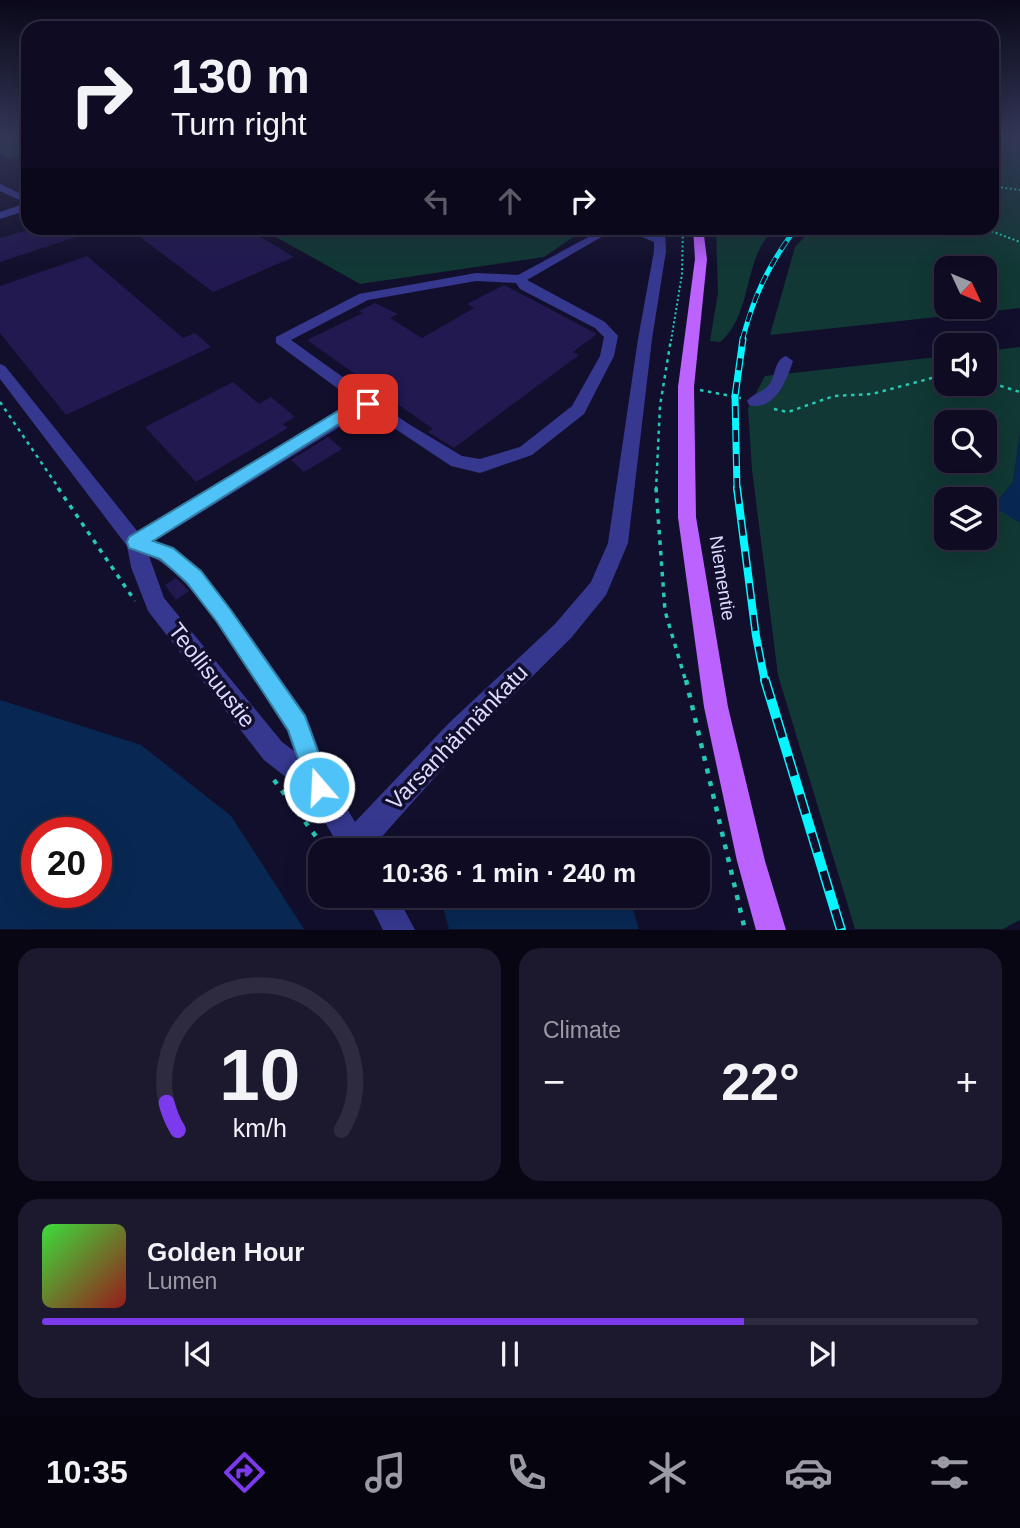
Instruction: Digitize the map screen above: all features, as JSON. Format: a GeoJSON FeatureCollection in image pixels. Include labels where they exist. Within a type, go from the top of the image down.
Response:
{"type":"FeatureCollection","features":[{"type":"Feature","properties":{"kind":"main road","name":"Niementie"},"geometry":{"type":"LineString","coordinates":[[699,235],[701,259],[686,387],[687,517],[739,859],[771,929]]}},
{"type":"Feature","properties":{"kind":"lane"},"geometry":{"type":"LineString","coordinates":[[0,187],[21,198]]}},
{"type":"Feature","properties":{"kind":"lane"},"geometry":{"type":"LineString","coordinates":[[0,215],[21,208]]}},
{"type":"Feature","properties":{"kind":"lane"},"geometry":{"type":"LineString","coordinates":[[520,279],[524,286],[600,325],[611,336],[607,356],[578,410],[526,451],[480,466],[457,461],[368,404],[281,340],[364,297],[476,277],[520,279],[599,235]]}},
{"type":"Feature","properties":{"kind":"lane","name":"Varsanhännänkatu"},"geometry":{"type":"LineString","coordinates":[[363,838],[458,732],[563,631],[599,589],[618,543],[660,235]]}},
{"type":"Feature","properties":{"kind":"lane"},"geometry":{"type":"LineString","coordinates":[[755,401],[768,396],[776,389],[786,361]]}},
{"type":"Feature","properties":{"kind":"lane","name":"Teollisuustie"},"geometry":{"type":"LineString","coordinates":[[0,369],[136,542],[141,567],[156,604],[273,751],[319,787]]}},
{"type":"Feature","properties":{"kind":"lane"},"geometry":{"type":"LineString","coordinates":[[136,542],[353,409],[368,404]]}},
{"type":"Feature","properties":{"kind":"lane","name":"Teollisuustie"},"geometry":{"type":"LineString","coordinates":[[136,542],[166,554],[194,577],[216,606],[297,724],[319,787],[348,838]]}},
{"type":"Feature","properties":{"kind":"lane"},"geometry":{"type":"LineString","coordinates":[[388,908],[400,929]]}},
{"type":"Feature","properties":{"kind":"path"},"geometry":{"type":"LineString","coordinates":[[999,187],[1020,190]]}},
{"type":"Feature","properties":{"kind":"path"},"geometry":{"type":"LineString","coordinates":[[999,234],[1020,242]]}},
{"type":"Feature","properties":{"kind":"path"},"geometry":{"type":"LineString","coordinates":[[663,383],[755,401],[788,412],[834,396],[872,394],[934,377]]}},
{"type":"Feature","properties":{"kind":"path"},"geometry":{"type":"LineString","coordinates":[[997,385],[1020,392]]}},
{"type":"Feature","properties":{"kind":"path"},"geometry":{"type":"LineString","coordinates":[[0,402],[66,495],[136,603]]}},
{"type":"Feature","properties":{"kind":"path"},"geometry":{"type":"LineString","coordinates":[[739,859],[745,929]]}},
{"type":"Feature","properties":{"kind":"green space"},"geometry":{"type":"Polygon","coordinates":[[[999,179],[1020,179],[1020,308],[998,310],[998,256],[934,256],[934,317],[770,335],[795,247],[806,235],[999,235],[999,179]]]}},
{"type":"Feature","properties":{"kind":"green space"},"geometry":{"type":"Polygon","coordinates":[[[272,235],[576,235],[544,257],[360,284],[272,235]]]}},
{"type":"Feature","properties":{"kind":"green space"},"geometry":{"type":"Polygon","coordinates":[[[716,235],[770,235],[758,253],[738,316],[731,330],[720,342],[710,341],[718,293],[716,235]]]}},
{"type":"Feature","properties":{"kind":"green space"},"geometry":{"type":"Polygon","coordinates":[[[1020,347],[1020,435],[1013,482],[997,502],[997,487],[934,487],[934,550],[997,550],[997,508],[1020,523],[1020,920],[1003,929],[855,929],[778,675],[752,470],[748,408],[765,376],[934,357],[934,396],[997,396],[997,350],[1020,347]]]}},
{"type":"Feature","properties":{"kind":"water"},"geometry":{"type":"Polygon","coordinates":[[[1020,435],[1020,523],[997,509],[997,503],[1013,482],[1020,435]]]}},
{"type":"Feature","properties":{"kind":"water"},"geometry":{"type":"Polygon","coordinates":[[[0,700],[141,745],[231,816],[304,929],[0,929],[0,700]]]}},
{"type":"Feature","properties":{"kind":"water"},"geometry":{"type":"Polygon","coordinates":[[[443,908],[633,908],[639,929],[449,929],[443,908]]]}},
{"type":"Feature","properties":{"kind":"building"},"geometry":{"type":"Polygon","coordinates":[[[21,232],[21,235],[82,235],[0,262],[0,238],[21,232]]]}},
{"type":"Feature","properties":{"kind":"building"},"geometry":{"type":"Polygon","coordinates":[[[137,235],[258,235],[294,257],[213,292],[137,235]]]}},
{"type":"Feature","properties":{"kind":"building"},"geometry":{"type":"Polygon","coordinates":[[[87,256],[183,338],[195,333],[211,347],[66,415],[0,333],[0,286],[87,256]]]}},
{"type":"Feature","properties":{"kind":"building"},"geometry":{"type":"Polygon","coordinates":[[[504,285],[597,334],[573,352],[579,355],[454,448],[428,432],[433,429],[307,340],[363,313],[359,311],[375,303],[398,314],[390,318],[422,338],[474,308],[467,304],[504,285]]]}},
{"type":"Feature","properties":{"kind":"building"},"geometry":{"type":"Polygon","coordinates":[[[233,382],[259,404],[271,397],[295,417],[283,424],[288,428],[196,482],[145,427],[233,382]]]}},
{"type":"Feature","properties":{"kind":"building"},"geometry":{"type":"Polygon","coordinates":[[[328,437],[342,449],[304,472],[291,460],[328,437]]]}},
{"type":"Feature","properties":{"kind":"building"},"geometry":{"type":"Polygon","coordinates":[[[176,578],[189,591],[176,600],[165,585],[176,578]]]}},
{"type":"Feature","properties":{"kind":"railway"},"geometry":{"type":"LineString","coordinates":[[742,341],[763,282],[791,235]]}},
{"type":"Feature","properties":{"kind":"railway"},"geometry":{"type":"LineString","coordinates":[[737,490],[735,396],[743,339]]}},
{"type":"Feature","properties":{"kind":"railway"},"geometry":{"type":"LineString","coordinates":[[737,488],[756,636],[765,682]]}},
{"type":"Feature","properties":{"kind":"railway"},"geometry":{"type":"LineString","coordinates":[[765,680],[841,930]]}},
{"type":"Feature","properties":{"kind":"route"},"geometry":{"type":"LineString","coordinates":[[319,787],[297,724],[194,577],[166,554],[136,542],[353,409],[368,404]]}}]}
